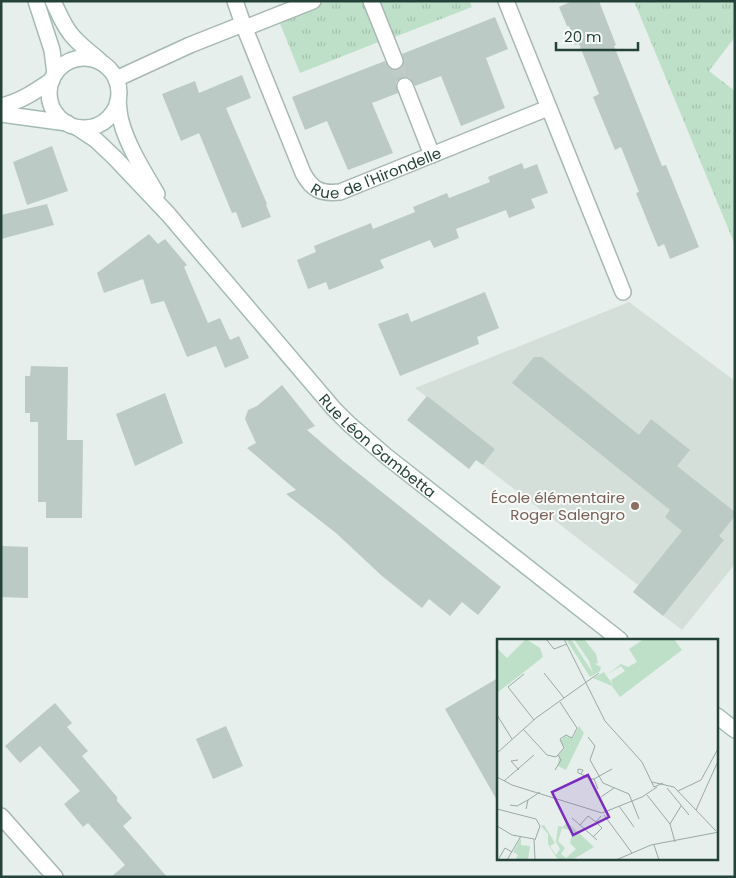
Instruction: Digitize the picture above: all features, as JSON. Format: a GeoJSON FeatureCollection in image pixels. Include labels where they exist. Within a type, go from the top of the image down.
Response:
{"type":"FeatureCollection","features":[{"type":"Feature","properties":{"kind":"street"},"geometry":{"type":"LineString","coordinates":[[36,1],[52,50],[54,77],[50,91],[53,108],[59,117],[73,126]]}},
{"type":"Feature","properties":{"kind":"street"},"geometry":{"type":"LineString","coordinates":[[1,114],[90,128],[101,124],[110,117],[116,107],[119,90],[116,78],[105,65],[71,34],[53,1]]}},
{"type":"Feature","properties":{"kind":"street","name":"Rue de l'Hirondelle"},"geometry":{"type":"LineString","coordinates":[[235,1],[303,173],[308,182],[317,190],[329,193],[340,192],[548,108]]}},
{"type":"Feature","properties":{"kind":"street"},"geometry":{"type":"LineString","coordinates":[[116,78],[173,53],[313,1]]}},
{"type":"Feature","properties":{"kind":"street"},"geometry":{"type":"LineString","coordinates":[[371,1],[395,61]]}},
{"type":"Feature","properties":{"kind":"street"},"geometry":{"type":"LineString","coordinates":[[506,1],[623,292]]}},
{"type":"Feature","properties":{"kind":"street"},"geometry":{"type":"LineString","coordinates":[[1,106],[17,102],[29,95],[54,77],[62,66],[77,59],[89,58],[105,65]]}},
{"type":"Feature","properties":{"kind":"street"},"geometry":{"type":"LineString","coordinates":[[405,86],[432,155]]}},
{"type":"Feature","properties":{"kind":"street","name":"Rue Léon Gambetta"},"geometry":{"type":"LineString","coordinates":[[118,101],[125,133],[168,214]]}},
{"type":"Feature","properties":{"kind":"street","name":"Rue Léon Gambetta"},"geometry":{"type":"LineString","coordinates":[[73,126],[96,140],[168,214],[321,394],[349,424],[401,468],[619,639]]}},
{"type":"Feature","properties":{"kind":"street"},"geometry":{"type":"LineString","coordinates":[[718,717],[735,730]]}},
{"type":"Feature","properties":{"kind":"street"},"geometry":{"type":"LineString","coordinates":[[1,816],[55,877]]}},
{"type":"Feature","properties":{"kind":"shaded area","name":"École élémentaire Roger Salengro"},"geometry":{"type":"Polygon","coordinates":[[[629,302],[735,381],[735,564],[682,630],[633,592],[638,585],[483,465],[495,449],[415,388],[629,302]]]}},
{"type":"Feature","properties":{"kind":"green space"},"geometry":{"type":"Polygon","coordinates":[[[328,1],[365,1],[381,41],[300,73],[279,21],[328,1]]]}},
{"type":"Feature","properties":{"kind":"green space"},"geometry":{"type":"Polygon","coordinates":[[[377,1],[469,1],[472,7],[392,38],[377,1]]]}},
{"type":"Feature","properties":{"kind":"green space"},"geometry":{"type":"Polygon","coordinates":[[[634,1],[735,1],[735,37],[709,71],[735,91],[735,245],[634,1]]]}},
{"type":"Feature","properties":{"kind":"building"},"geometry":{"type":"Polygon","coordinates":[[[572,1],[599,1],[616,45],[614,46],[662,166],[666,165],[699,247],[670,259],[664,244],[658,247],[636,193],[639,192],[621,147],[615,150],[593,97],[599,94],[579,44],[575,45],[569,26],[567,26],[559,7],[572,1]]]}},
{"type":"Feature","properties":{"kind":"building"},"geometry":{"type":"Polygon","coordinates":[[[495,17],[508,49],[486,58],[505,108],[461,126],[441,76],[415,86],[410,78],[401,78],[396,84],[398,93],[372,103],[393,153],[348,170],[327,121],[305,130],[292,97],[385,61],[390,69],[398,70],[404,63],[402,54],[495,17]]]}},
{"type":"Feature","properties":{"kind":"building"},"geometry":{"type":"Polygon","coordinates":[[[242,75],[251,98],[226,108],[271,217],[242,228],[236,212],[232,213],[199,133],[181,141],[162,94],[195,81],[199,93],[242,75]]]}},
{"type":"Feature","properties":{"kind":"building"},"geometry":{"type":"Polygon","coordinates":[[[52,146],[68,191],[27,205],[13,162],[52,146]]]}},
{"type":"Feature","properties":{"kind":"building"},"geometry":{"type":"Polygon","coordinates":[[[522,163],[524,169],[537,164],[548,193],[531,199],[535,208],[509,218],[506,210],[456,229],[459,238],[434,248],[430,240],[380,260],[384,268],[329,290],[326,282],[308,289],[297,260],[316,252],[314,246],[371,223],[373,229],[415,212],[413,207],[447,193],[449,198],[490,182],[488,177],[522,163]]]}},
{"type":"Feature","properties":{"kind":"building"},"geometry":{"type":"Polygon","coordinates":[[[47,204],[54,225],[1,239],[1,215],[47,204]]]}},
{"type":"Feature","properties":{"kind":"building"},"geometry":{"type":"Polygon","coordinates":[[[149,234],[158,244],[165,239],[187,265],[184,267],[208,323],[220,318],[230,340],[239,336],[249,358],[225,368],[216,346],[187,357],[164,301],[151,304],[143,279],[104,293],[97,273],[149,234]]]}},
{"type":"Feature","properties":{"kind":"building"},"geometry":{"type":"Polygon","coordinates":[[[485,292],[499,328],[477,337],[479,344],[400,376],[378,324],[408,313],[411,322],[485,292]]]}},
{"type":"Feature","properties":{"kind":"building"},"geometry":{"type":"Polygon","coordinates":[[[534,357],[542,357],[639,435],[651,419],[690,450],[677,466],[735,512],[735,516],[719,536],[724,540],[663,616],[633,592],[682,531],[665,517],[670,510],[512,383],[534,357]]]}},
{"type":"Feature","properties":{"kind":"building"},"geometry":{"type":"Polygon","coordinates":[[[31,366],[68,367],[67,440],[83,440],[82,518],[46,518],[46,502],[38,502],[38,422],[30,422],[30,413],[25,413],[25,376],[30,376],[31,366]]]}},
{"type":"Feature","properties":{"kind":"building"},"geometry":{"type":"Polygon","coordinates":[[[282,385],[315,426],[307,430],[501,587],[478,615],[462,602],[450,616],[429,599],[422,608],[382,576],[336,533],[286,494],[296,490],[247,448],[256,443],[245,419],[248,410],[257,406],[282,385]]]}},
{"type":"Feature","properties":{"kind":"building"},"geometry":{"type":"Polygon","coordinates":[[[165,393],[183,443],[135,466],[116,414],[165,393]]]}},
{"type":"Feature","properties":{"kind":"building"},"geometry":{"type":"Polygon","coordinates":[[[427,396],[495,449],[483,465],[476,460],[469,469],[407,420],[427,396]]]}},
{"type":"Feature","properties":{"kind":"building"},"geometry":{"type":"Polygon","coordinates":[[[1,546],[28,547],[28,598],[1,597],[1,546]]]}},
{"type":"Feature","properties":{"kind":"building"},"geometry":{"type":"Polygon","coordinates":[[[497,679],[497,800],[445,709],[497,679]]]}},
{"type":"Feature","properties":{"kind":"building"},"geometry":{"type":"Polygon","coordinates":[[[55,703],[72,723],[67,727],[88,751],[82,756],[117,797],[117,801],[132,818],[123,826],[167,877],[111,877],[125,865],[88,823],[83,827],[64,804],[80,791],[40,746],[20,763],[5,746],[55,703]]]}},
{"type":"Feature","properties":{"kind":"building"},"geometry":{"type":"Polygon","coordinates":[[[226,726],[243,766],[213,779],[196,739],[226,726]]]}},
{"type":"Feature","properties":{"kind":"tunnel"},"geometry":{"type":"LineString","coordinates":[[395,61],[405,86]]}},
{"type":"Feature","properties":{"kind":"place","name":"École élémentaire Roger Salengro"},"geometry":{"type":"Point","coordinates":[635,506]}}]}
